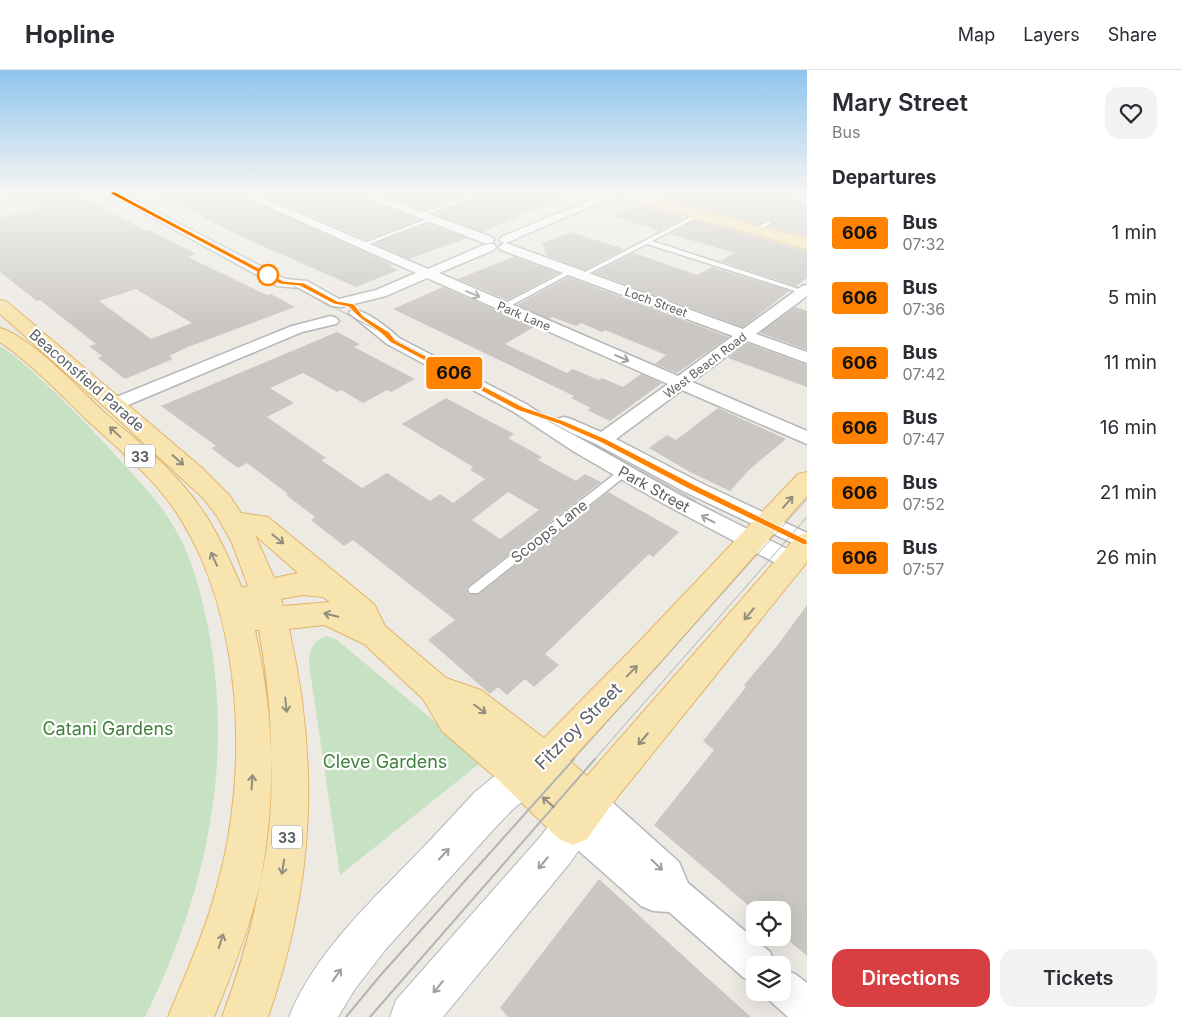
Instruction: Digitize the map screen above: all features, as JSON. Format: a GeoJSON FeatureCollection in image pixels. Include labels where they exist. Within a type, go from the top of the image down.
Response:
{"type":"FeatureCollection","features":[{"type":"Feature","properties":{"kind":"main road"},"geometry":{"type":"LineString","coordinates":[[790,237],[807,244]]}},
{"type":"Feature","properties":{"kind":"main road","name":"Beaconsfield Parade"},"geometry":{"type":"LineString","coordinates":[[0,306],[115,404],[210,490],[234,522],[256,568],[251,608],[247,673],[253,727],[248,837],[238,885],[220,946],[191,1017]]}},
{"type":"Feature","properties":{"kind":"main road","name":"Beaconsfield Parade"},"geometry":{"type":"LineString","coordinates":[[0,334],[25,350],[146,462],[177,495],[251,608],[279,657],[289,738],[289,827],[270,931],[245,1017]]}},
{"type":"Feature","properties":{"kind":"main road","name":"Fitzroy Street"},"geometry":{"type":"LineString","coordinates":[[534,771],[646,656],[807,480]]}},
{"type":"Feature","properties":{"kind":"main road"},"geometry":{"type":"LineString","coordinates":[[234,522],[259,524],[363,613],[375,635]]}},
{"type":"Feature","properties":{"kind":"main road"},"geometry":{"type":"LineString","coordinates":[[251,608],[327,613],[375,635],[436,689],[454,720],[534,771],[581,814],[802,549]]}},
{"type":"Feature","properties":{"kind":"main road"},"geometry":{"type":"LineString","coordinates":[[251,608],[280,587],[321,584],[337,590]]}},
{"type":"Feature","properties":{"kind":"street"},"geometry":{"type":"LineString","coordinates":[[196,237],[282,283],[302,284],[338,303]]}},
{"type":"Feature","properties":{"kind":"street","name":"Park Lane"},"geometry":{"type":"LineString","coordinates":[[342,237],[807,438]]}},
{"type":"Feature","properties":{"kind":"street","name":"Loch Street"},"geometry":{"type":"LineString","coordinates":[[481,237],[807,358]]}},
{"type":"Feature","properties":{"kind":"street"},"geometry":{"type":"LineString","coordinates":[[297,329],[318,312],[322,306],[381,293],[428,275],[511,237]]}},
{"type":"Feature","properties":{"kind":"street"},"geometry":{"type":"LineString","coordinates":[[282,283],[282,288],[297,297]]}},
{"type":"Feature","properties":{"kind":"street","name":"West Beach Road"},"geometry":{"type":"LineString","coordinates":[[603,440],[805,291]]}},
{"type":"Feature","properties":{"kind":"street"},"geometry":{"type":"LineString","coordinates":[[115,404],[297,329],[340,323],[349,319],[381,293]]}},
{"type":"Feature","properties":{"kind":"street","name":"Park Street"},"geometry":{"type":"LineString","coordinates":[[338,303],[352,305],[356,312],[368,323],[386,333],[393,341],[520,408],[624,472],[802,549]]}},
{"type":"Feature","properties":{"kind":"street","name":"Park Street"},"geometry":{"type":"LineString","coordinates":[[318,312],[321,317],[340,323],[373,340],[393,341]]}},
{"type":"Feature","properties":{"kind":"street","name":"Park Street"},"geometry":{"type":"LineString","coordinates":[[520,408],[562,422],[603,440],[692,487],[760,532]]}},
{"type":"Feature","properties":{"kind":"street","name":"Fitzroy Street"},"geometry":{"type":"LineString","coordinates":[[312,1017],[334,979],[356,949],[490,805],[534,771]]}},
{"type":"Feature","properties":{"kind":"street"},"geometry":{"type":"LineString","coordinates":[[413,1017],[555,850],[581,814],[653,894],[676,895],[747,956]]}},
{"type":"Feature","properties":{"kind":"street"},"geometry":{"type":"LineString","coordinates":[[791,994],[807,1008]]}},
{"type":"Feature","properties":{"kind":"lane"},"geometry":{"type":"LineString","coordinates":[[362,246],[381,237]]}},
{"type":"Feature","properties":{"kind":"lane"},"geometry":{"type":"LineString","coordinates":[[502,306],[656,237]]}},
{"type":"Feature","properties":{"kind":"lane"},"geometry":{"type":"LineString","coordinates":[[647,242],[805,291]]}},
{"type":"Feature","properties":{"kind":"lane","name":"Scoops Lane"},"geometry":{"type":"LineString","coordinates":[[474,590],[624,472]]}},
{"type":"Feature","properties":{"kind":"green space","name":"Catani Gardens"},"geometry":{"type":"Polygon","coordinates":[[[0,346],[25,364],[92,429],[159,505],[174,527],[187,552],[200,592],[209,632],[216,682],[218,732],[216,781],[209,830],[198,878],[184,925],[145,1017],[0,1017],[0,346]]]}},
{"type":"Feature","properties":{"kind":"green space","name":"Cleve Gardens"},"geometry":{"type":"Polygon","coordinates":[[[327,636],[337,640],[470,751],[479,764],[340,875],[309,664],[313,646],[318,640],[327,636]]]}},
{"type":"Feature","properties":{"kind":"building"},"geometry":{"type":"Polygon","coordinates":[[[0,237],[164,237],[196,254],[188,257],[267,295],[271,294],[295,307],[188,347],[169,356],[173,359],[125,379],[98,358],[102,356],[89,346],[96,344],[40,300],[37,301],[0,272],[0,237]],[[136,289],[99,301],[151,339],[192,323],[136,289]]]}},
{"type":"Feature","properties":{"kind":"building"},"geometry":{"type":"Polygon","coordinates":[[[243,237],[332,237],[393,265],[389,266],[398,270],[356,287],[243,237]]]}},
{"type":"Feature","properties":{"kind":"building"},"geometry":{"type":"Polygon","coordinates":[[[359,237],[373,237],[366,240],[359,237]]]}},
{"type":"Feature","properties":{"kind":"building"},"geometry":{"type":"Polygon","coordinates":[[[392,237],[467,238],[409,259],[374,244],[392,237]]]}},
{"type":"Feature","properties":{"kind":"building"},"geometry":{"type":"Polygon","coordinates":[[[557,237],[587,237],[624,249],[585,270],[547,256],[542,243],[557,237]]]}},
{"type":"Feature","properties":{"kind":"building"},"geometry":{"type":"Polygon","coordinates":[[[681,237],[758,237],[807,251],[807,278],[796,286],[720,261],[735,253],[681,237]]]}},
{"type":"Feature","properties":{"kind":"building"},"geometry":{"type":"Polygon","coordinates":[[[634,253],[697,275],[712,267],[789,291],[743,327],[594,273],[634,253]]]}},
{"type":"Feature","properties":{"kind":"building"},"geometry":{"type":"Polygon","coordinates":[[[513,257],[559,273],[507,300],[458,279],[513,257]]]}},
{"type":"Feature","properties":{"kind":"building"},"geometry":{"type":"Polygon","coordinates":[[[568,277],[729,337],[677,373],[655,364],[666,355],[605,330],[602,332],[581,323],[576,326],[552,317],[549,319],[517,305],[568,277]]]}},
{"type":"Feature","properties":{"kind":"building"},"geometry":{"type":"Polygon","coordinates":[[[443,287],[534,327],[505,344],[567,373],[573,369],[599,380],[602,378],[623,387],[641,374],[662,383],[610,421],[587,410],[591,408],[571,398],[574,396],[393,309],[443,287]]]}},
{"type":"Feature","properties":{"kind":"building"},"geometry":{"type":"Polygon","coordinates":[[[795,307],[807,311],[807,350],[760,333],[795,307]]]}},
{"type":"Feature","properties":{"kind":"building"},"geometry":{"type":"Polygon","coordinates":[[[337,332],[360,344],[354,347],[415,379],[391,392],[387,390],[363,403],[341,390],[337,392],[303,373],[270,388],[294,403],[267,417],[326,458],[321,460],[362,488],[387,473],[430,501],[440,494],[453,503],[485,479],[470,470],[473,467],[402,424],[446,398],[514,434],[508,438],[542,457],[538,460],[576,481],[585,474],[601,482],[469,586],[466,589],[468,594],[479,594],[608,492],[679,532],[653,557],[649,554],[545,654],[559,665],[534,687],[525,679],[507,695],[498,687],[490,694],[428,640],[455,620],[353,540],[344,546],[311,520],[315,517],[286,495],[288,494],[247,463],[238,468],[211,448],[216,446],[161,406],[337,332]],[[508,492],[472,520],[500,539],[539,510],[508,492]]]}},
{"type":"Feature","properties":{"kind":"building"},"geometry":{"type":"Polygon","coordinates":[[[747,343],[807,365],[807,387],[728,358],[747,343]]]}},
{"type":"Feature","properties":{"kind":"building"},"geometry":{"type":"Polygon","coordinates":[[[718,408],[786,439],[750,469],[730,491],[690,472],[649,448],[667,435],[676,440],[718,408]]]}},
{"type":"Feature","properties":{"kind":"building"},"geometry":{"type":"Polygon","coordinates":[[[807,605],[807,956],[791,943],[791,901],[746,901],[746,903],[654,825],[714,750],[703,741],[746,687],[744,685],[777,646],[807,605]]]}},
{"type":"Feature","properties":{"kind":"building"},"geometry":{"type":"Polygon","coordinates":[[[599,879],[751,1017],[508,1017],[500,1008],[599,879]]]}},
{"type":"Feature","properties":{"kind":"tram line"},"geometry":{"type":"LineString","coordinates":[[201,237],[521,406],[696,501]]}},
{"type":"Feature","properties":{"kind":"tram line"},"geometry":{"type":"LineString","coordinates":[[573,760],[807,499]]}},
{"type":"Feature","properties":{"kind":"tram line"},"geometry":{"type":"LineString","coordinates":[[594,760],[807,517]]}},
{"type":"Feature","properties":{"kind":"tram line"},"geometry":{"type":"LineString","coordinates":[[346,1017],[379,977],[574,759]]}},
{"type":"Feature","properties":{"kind":"tram line"},"geometry":{"type":"LineString","coordinates":[[370,1017],[595,759]]}},
{"type":"Feature","properties":{"kind":"bus line","name":"606"},"geometry":{"type":"LineString","coordinates":[[196,237],[282,283],[302,284],[336,303],[352,305],[357,310],[356,313],[368,323],[386,333],[393,341],[520,408],[562,422],[603,440],[692,487],[807,542]]}}]}
